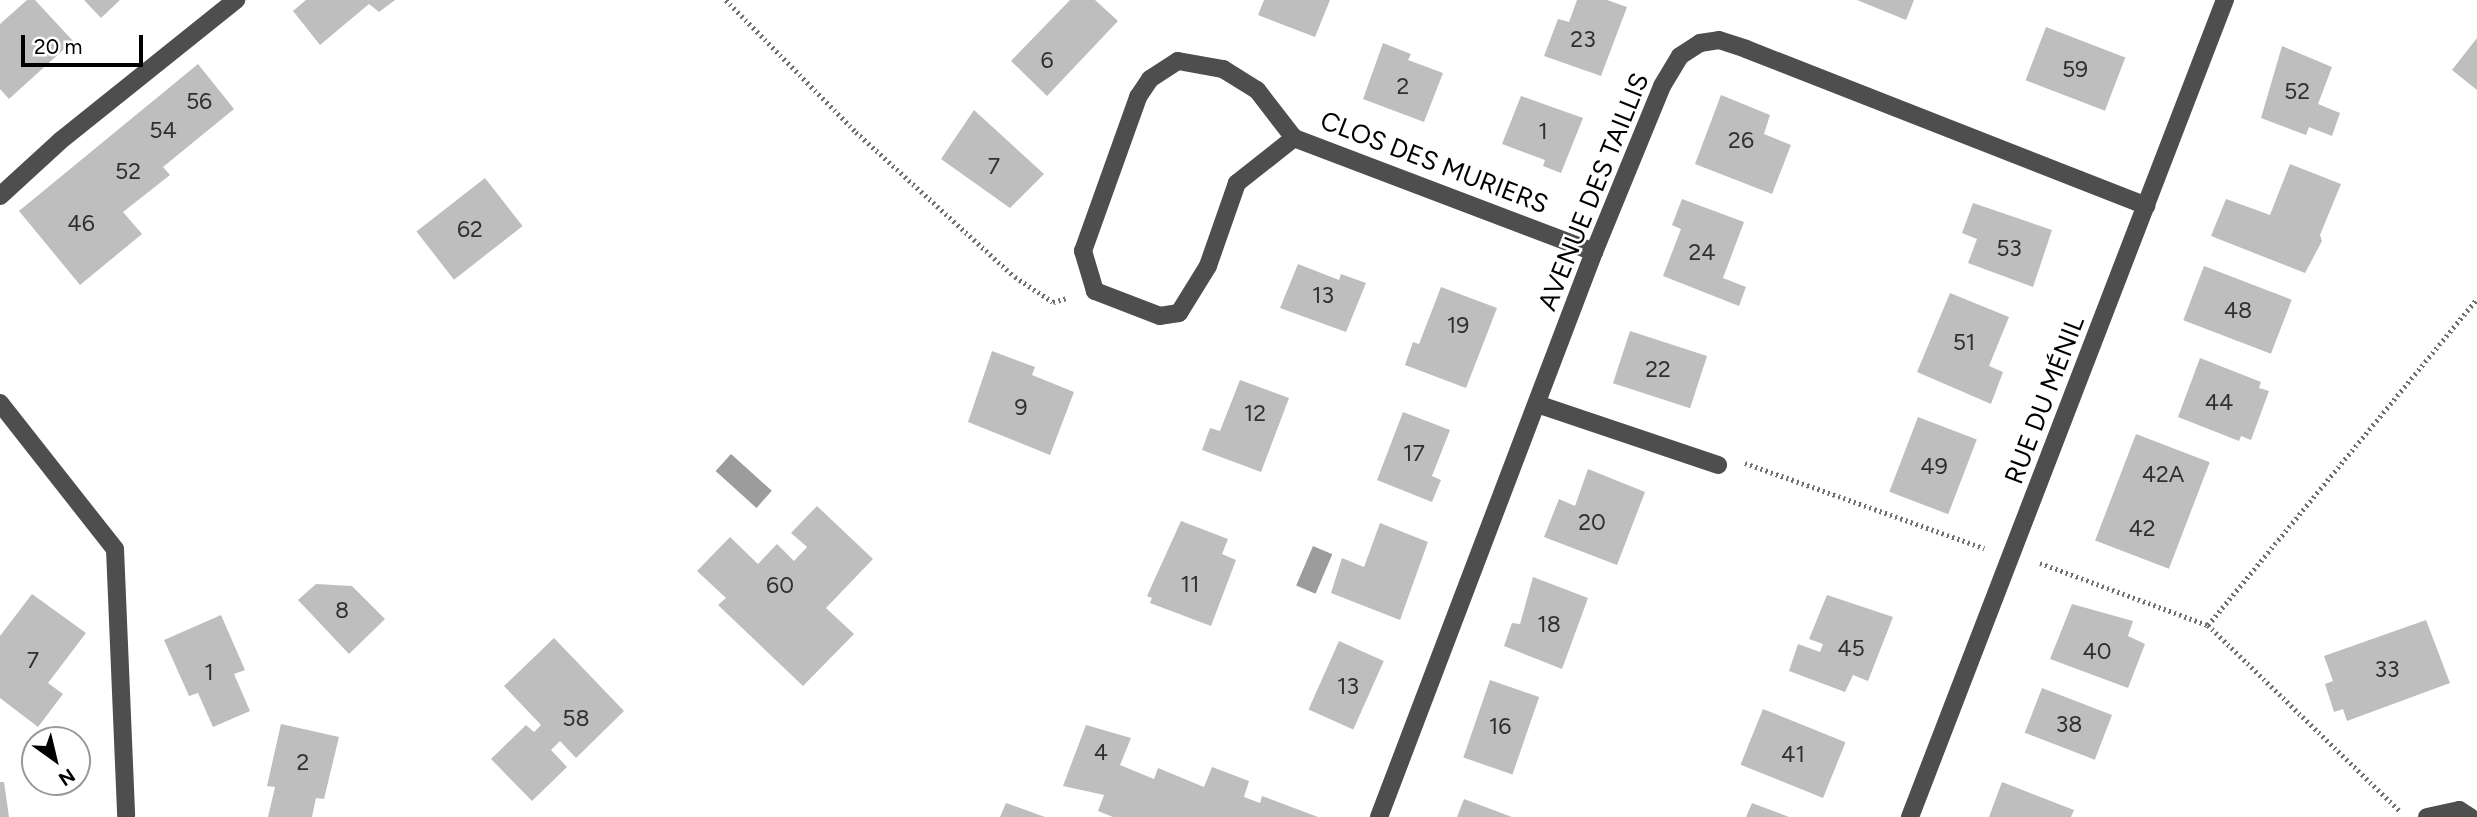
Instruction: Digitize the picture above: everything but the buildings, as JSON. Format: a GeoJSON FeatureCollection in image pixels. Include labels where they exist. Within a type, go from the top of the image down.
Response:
{"type":"FeatureCollection","features":[{"type":"Feature","properties":{"kind":"street"},"geometry":{"type":"LineString","coordinates":[[0,196],[71,132],[236,0]]}},
{"type":"Feature","properties":{"kind":"street","name":"RUE DU MÉNIL"},"geometry":{"type":"LineString","coordinates":[[1910,817],[2014,556],[2225,0]]}},
{"type":"Feature","properties":{"kind":"street","name":"AVENUE DES TAILLIS"},"geometry":{"type":"LineString","coordinates":[[1379,817],[1540,405],[1594,253],[1662,86],[1680,56],[1700,43],[1719,40],[2146,205]]}},
{"type":"Feature","properties":{"kind":"street","name":"CLOS DES MURIERS"},"geometry":{"type":"LineString","coordinates":[[1294,138],[1237,183],[1208,266],[1179,313],[1160,316],[1095,291],[1083,251],[1138,97],[1163,69],[1178,61],[1223,69],[1257,90],[1294,138],[1594,253]]}},
{"type":"Feature","properties":{"kind":"street"},"geometry":{"type":"LineString","coordinates":[[0,403],[115,549],[126,815]]}},
{"type":"Feature","properties":{"kind":"street"},"geometry":{"type":"LineString","coordinates":[[1540,405],[1718,465]]}},
{"type":"Feature","properties":{"kind":"street"},"geometry":{"type":"LineString","coordinates":[[2427,817],[2459,810],[2470,817]]}},
{"type":"Feature","properties":{"kind":"path"},"geometry":{"type":"LineString","coordinates":[[726,0],[856,132],[1015,277],[1053,302],[1095,291]]}},
{"type":"Feature","properties":{"kind":"path"},"geometry":{"type":"LineString","coordinates":[[2208,625],[2477,299]]}},
{"type":"Feature","properties":{"kind":"path"},"geometry":{"type":"LineString","coordinates":[[1718,465],[1738,461],[2208,625],[2405,817]]}},
{"type":"Feature","properties":{"kind":"shaded area"},"geometry":{"type":"Polygon","coordinates":[[[731,454],[772,491],[756,508],[716,471],[731,454]]]}},
{"type":"Feature","properties":{"kind":"shaded area"},"geometry":{"type":"Polygon","coordinates":[[[1313,546],[1332,554],[1316,594],[1296,586],[1313,546]]]}}]}
